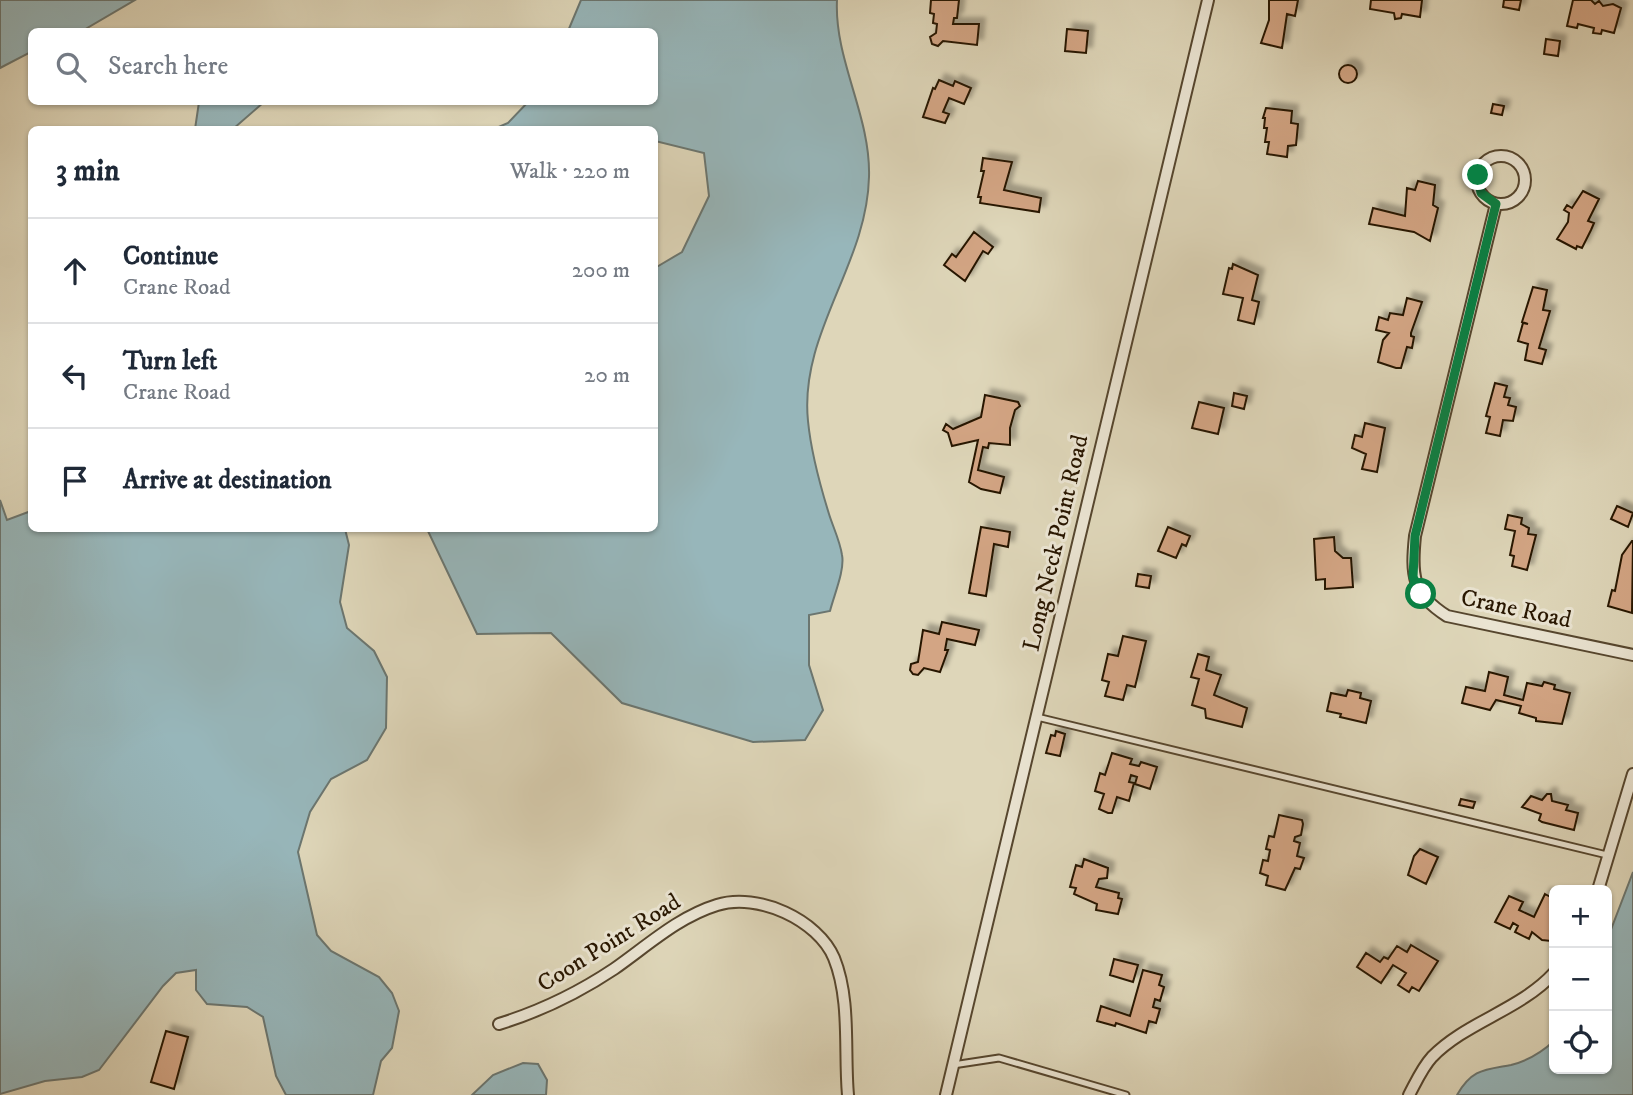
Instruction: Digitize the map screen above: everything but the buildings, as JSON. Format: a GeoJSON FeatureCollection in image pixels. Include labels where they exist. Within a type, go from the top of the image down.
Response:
{"type":"FeatureCollection","features":[{"type":"Feature","properties":{"kind":"street","name":"Long Neck Point Road"},"geometry":{"type":"LineString","coordinates":[[946,1095],[1208,0]]}},
{"type":"Feature","properties":{"kind":"street"},"geometry":{"type":"LineString","coordinates":[[1507,157],[1522,168],[1525,186],[1514,201],[1496,204],[1481,193],[1478,175],[1489,160],[1507,157]]}},
{"type":"Feature","properties":{"kind":"street","name":"Crane Road"},"geometry":{"type":"LineString","coordinates":[[1496,204],[1415,536],[1413,577],[1429,604],[1447,616],[1633,655]]}},
{"type":"Feature","properties":{"kind":"street"},"geometry":{"type":"LineString","coordinates":[[1599,885],[1633,774]]}},
{"type":"Feature","properties":{"kind":"street","name":"Coon Point Road"},"geometry":{"type":"LineString","coordinates":[[499,1024],[545,1009],[611,971],[688,917],[720,904],[758,904],[796,918],[823,938],[835,960],[845,1002],[848,1095]]}},
{"type":"Feature","properties":{"kind":"street"},"geometry":{"type":"LineString","coordinates":[[1409,1095],[1430,1059],[1445,1045],[1530,994],[1549,978]]}},
{"type":"Feature","properties":{"kind":"lane"},"geometry":{"type":"LineString","coordinates":[[1037,717],[1607,855]]}},
{"type":"Feature","properties":{"kind":"lane"},"geometry":{"type":"LineString","coordinates":[[953,1065],[999,1058],[1126,1095]]}},
{"type":"Feature","properties":{"kind":"water"},"geometry":{"type":"Polygon","coordinates":[[[0,0],[135,0],[87,28],[28,28],[28,54],[0,68],[0,0]]]}},
{"type":"Feature","properties":{"kind":"water"},"geometry":{"type":"Polygon","coordinates":[[[581,0],[837,0],[841,44],[864,132],[869,177],[857,240],[813,358],[808,389],[808,421],[814,456],[843,561],[830,611],[809,615],[809,665],[823,710],[805,740],[753,742],[622,703],[551,633],[477,634],[428,532],[658,532],[658,266],[682,252],[709,196],[704,153],[658,142],[658,126],[501,126],[508,123],[525,105],[658,105],[658,28],[569,28],[581,0]]]}},
{"type":"Feature","properties":{"kind":"water"},"geometry":{"type":"Polygon","coordinates":[[[199,105],[261,105],[236,126],[195,126],[199,105]]]}},
{"type":"Feature","properties":{"kind":"water"},"geometry":{"type":"Polygon","coordinates":[[[0,500],[7,520],[28,512],[28,532],[346,532],[349,545],[340,602],[347,628],[374,651],[387,677],[386,728],[367,760],[331,779],[310,812],[298,852],[317,935],[331,951],[379,977],[392,993],[399,1011],[392,1048],[381,1061],[373,1095],[286,1095],[276,1076],[263,1017],[247,1007],[207,1004],[196,990],[196,970],[176,973],[163,986],[99,1070],[82,1077],[45,1081],[0,1094],[0,500]]]}},
{"type":"Feature","properties":{"kind":"water"},"geometry":{"type":"Polygon","coordinates":[[[1633,872],[1633,1095],[1457,1095],[1474,1075],[1523,1061],[1549,1045],[1549,1074],[1612,1074],[1612,927],[1633,872]]]}},
{"type":"Feature","properties":{"kind":"water"},"geometry":{"type":"Polygon","coordinates":[[[523,1063],[538,1064],[547,1080],[546,1095],[472,1095],[493,1075],[523,1063]]]}},
{"type":"Feature","properties":{"kind":"route"},"geometry":{"type":"LineString","coordinates":[[1421,594],[1413,577],[1415,536],[1496,204],[1481,193],[1478,175]]}}]}
